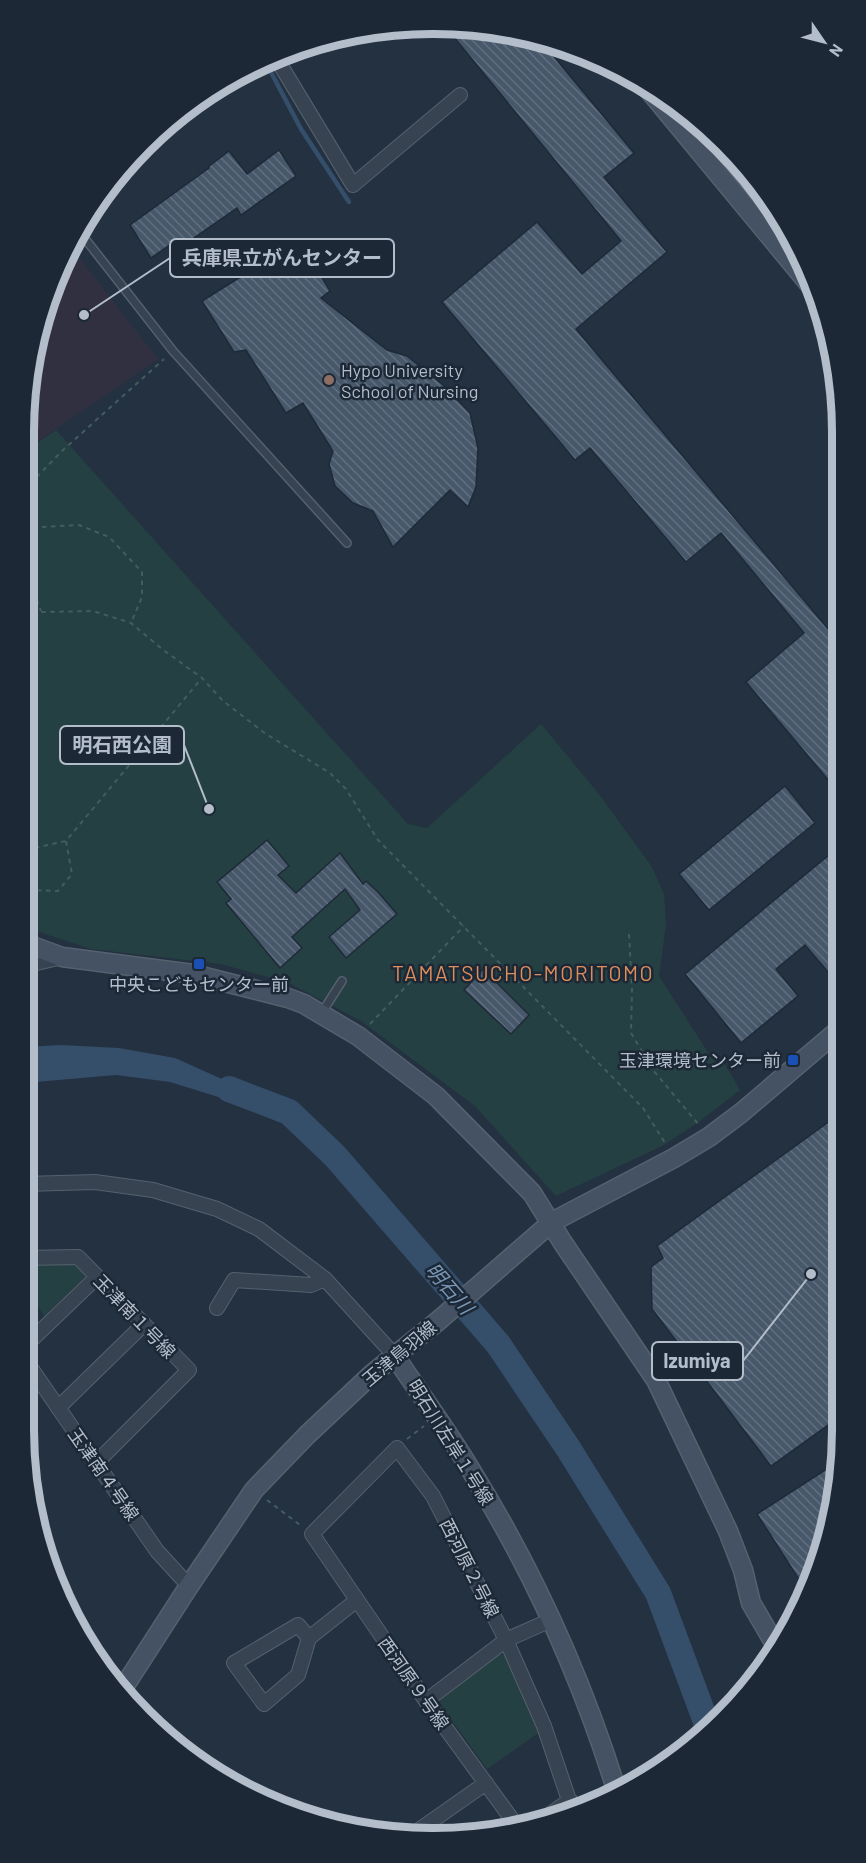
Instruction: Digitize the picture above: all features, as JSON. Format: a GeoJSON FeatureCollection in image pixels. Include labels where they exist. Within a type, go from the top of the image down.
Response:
{"type":"FeatureCollection","features":[{"type":"Feature","properties":{"kind":"street"},"geometry":{"type":"LineString","coordinates":[[281,65],[353,185],[460,94]]}},
{"type":"Feature","properties":{"kind":"street"},"geometry":{"type":"LineString","coordinates":[[684,124],[792,262]]}},
{"type":"Feature","properties":{"kind":"street"},"geometry":{"type":"LineString","coordinates":[[34,947],[62,957],[193,974],[288,998],[358,1036],[435,1096],[532,1193],[656,1380],[728,1531],[743,1570],[751,1603],[772,1639]]}},
{"type":"Feature","properties":{"kind":"street"},"geometry":{"type":"LineString","coordinates":[[34,964],[62,957]]}},
{"type":"Feature","properties":{"kind":"street","name":"玉津鳥羽線"},"geometry":{"type":"LineString","coordinates":[[125,1684],[254,1490],[307,1435],[395,1356],[552,1222],[674,1158],[709,1137],[741,1113],[832,1036]]}},
{"type":"Feature","properties":{"kind":"street","name":"明石川左岸１号線"},"geometry":{"type":"LineString","coordinates":[[34,1184],[95,1182],[153,1190],[217,1209],[259,1229],[325,1279],[395,1356],[475,1477],[532,1581],[569,1659],[615,1784]]}},
{"type":"Feature","properties":{"kind":"street","name":"玉津南１号線"},"geometry":{"type":"LineString","coordinates":[[34,1258],[78,1257],[189,1370],[96,1463]]}},
{"type":"Feature","properties":{"kind":"street"},"geometry":{"type":"LineString","coordinates":[[34,1337],[97,1277]]}},
{"type":"Feature","properties":{"kind":"street"},"geometry":{"type":"LineString","coordinates":[[217,1308],[234,1280],[311,1285],[325,1279]]}},
{"type":"Feature","properties":{"kind":"street"},"geometry":{"type":"LineString","coordinates":[[58,1408],[143,1325]]}},
{"type":"Feature","properties":{"kind":"street","name":"玉津南４号線"},"geometry":{"type":"LineString","coordinates":[[34,1373],[157,1551],[189,1586]]}},
{"type":"Feature","properties":{"kind":"street"},"geometry":{"type":"LineString","coordinates":[[312,1534],[397,1448]]}},
{"type":"Feature","properties":{"kind":"street","name":"西河原２号線"},"geometry":{"type":"LineString","coordinates":[[397,1448],[434,1496],[506,1640],[544,1726],[571,1803]]}},
{"type":"Feature","properties":{"kind":"street","name":"西河原９号線"},"geometry":{"type":"LineString","coordinates":[[312,1534],[426,1701],[513,1821]]}},
{"type":"Feature","properties":{"kind":"street"},"geometry":{"type":"LineString","coordinates":[[309,1638],[298,1625],[234,1663],[264,1704],[298,1675],[309,1638],[357,1600]]}},
{"type":"Feature","properties":{"kind":"street"},"geometry":{"type":"LineString","coordinates":[[426,1701],[506,1640],[551,1620]]}},
{"type":"Feature","properties":{"kind":"street"},"geometry":{"type":"LineString","coordinates":[[423,1828],[486,1783]]}},
{"type":"Feature","properties":{"kind":"lane"},"geometry":{"type":"LineString","coordinates":[[86,238],[173,351],[346,543]]}},
{"type":"Feature","properties":{"kind":"lane"},"geometry":{"type":"LineString","coordinates":[[321,1014],[342,981]]}},
{"type":"Feature","properties":{"kind":"path"},"geometry":{"type":"LineString","coordinates":[[34,480],[63,450],[173,351]]}},
{"type":"Feature","properties":{"kind":"path"},"geometry":{"type":"LineString","coordinates":[[34,527],[79,525],[109,537],[142,572],[142,597],[131,623]]}},
{"type":"Feature","properties":{"kind":"path"},"geometry":{"type":"LineString","coordinates":[[34,593],[41,612]]}},
{"type":"Feature","properties":{"kind":"path"},"geometry":{"type":"LineString","coordinates":[[34,614],[93,611],[131,623],[202,678],[224,701],[266,735],[330,773],[346,789],[378,840],[643,1108],[674,1158]]}},
{"type":"Feature","properties":{"kind":"path"},"geometry":{"type":"LineString","coordinates":[[34,847],[66,842],[202,678]]}},
{"type":"Feature","properties":{"kind":"path"},"geometry":{"type":"LineString","coordinates":[[34,890],[58,891],[72,874],[66,842]]}},
{"type":"Feature","properties":{"kind":"path"},"geometry":{"type":"LineString","coordinates":[[358,1036],[464,927]]}},
{"type":"Feature","properties":{"kind":"path"},"geometry":{"type":"LineString","coordinates":[[629,934],[632,988],[631,1033],[653,1070],[709,1137]]}},
{"type":"Feature","properties":{"kind":"path"},"geometry":{"type":"LineString","coordinates":[[397,1448],[436,1417]]}},
{"type":"Feature","properties":{"kind":"path"},"geometry":{"type":"LineString","coordinates":[[254,1490],[312,1534]]}},
{"type":"Feature","properties":{"kind":"shaded area"},"geometry":{"type":"Polygon","coordinates":[[[77,255],[158,359],[34,444],[35,407],[42,355],[56,305],[77,255]]]}},
{"type":"Feature","properties":{"kind":"shaded area"},"geometry":{"type":"Polygon","coordinates":[[[61,1045],[119,1048],[175,1058],[273,1102],[228,1100],[170,1082],[116,1075],[34,1082],[34,1046],[61,1045]]]}},
{"type":"Feature","properties":{"kind":"green space"},"geometry":{"type":"Polygon","coordinates":[[[56,430],[408,824],[427,828],[541,724],[599,794],[652,867],[664,894],[666,924],[659,976],[713,1060],[723,1061],[740,1090],[699,1122],[662,1146],[556,1196],[475,1106],[361,1021],[289,983],[221,964],[91,949],[34,930],[34,445],[56,430]]]}},
{"type":"Feature","properties":{"kind":"green space"},"geometry":{"type":"Polygon","coordinates":[[[34,1262],[80,1263],[87,1275],[44,1316],[34,1300],[34,1262]]]}},
{"type":"Feature","properties":{"kind":"green space"},"geometry":{"type":"Polygon","coordinates":[[[498,1654],[505,1655],[540,1732],[487,1769],[440,1704],[441,1698],[498,1654]]]}},
{"type":"Feature","properties":{"kind":"building"},"geometry":{"type":"Polygon","coordinates":[[[452,35],[511,42],[551,53],[634,153],[604,177],[667,252],[576,329],[832,634],[832,784],[746,682],[804,633],[721,533],[686,562],[590,448],[575,460],[442,302],[537,222],[582,274],[621,241],[452,35]]]}},
{"type":"Feature","properties":{"kind":"building"},"geometry":{"type":"Polygon","coordinates":[[[279,150],[296,176],[241,215],[237,208],[178,249],[174,242],[151,258],[130,225],[229,151],[247,174],[279,150]]]}},
{"type":"Feature","properties":{"kind":"building"},"geometry":{"type":"Polygon","coordinates":[[[727,166],[744,183],[742,185],[727,166]]]}},
{"type":"Feature","properties":{"kind":"building"},"geometry":{"type":"Polygon","coordinates":[[[300,240],[330,291],[321,298],[387,350],[407,356],[442,384],[470,413],[478,448],[476,487],[468,507],[450,490],[393,547],[373,511],[353,503],[335,486],[329,464],[333,451],[303,403],[286,413],[246,350],[234,352],[202,301],[300,240]]]}},
{"type":"Feature","properties":{"kind":"building"},"geometry":{"type":"Polygon","coordinates":[[[785,786],[815,823],[709,910],[679,874],[785,786]]]}},
{"type":"Feature","properties":{"kind":"building"},"geometry":{"type":"Polygon","coordinates":[[[267,840],[289,866],[278,875],[296,893],[340,853],[363,884],[366,881],[397,914],[346,958],[329,937],[360,910],[345,889],[292,937],[302,948],[280,968],[226,903],[231,899],[217,882],[267,840]]]}},
{"type":"Feature","properties":{"kind":"building"},"geometry":{"type":"Polygon","coordinates":[[[832,852],[832,969],[828,972],[805,945],[776,969],[798,996],[741,1043],[685,974],[832,852]]]}},
{"type":"Feature","properties":{"kind":"building"},"geometry":{"type":"Polygon","coordinates":[[[483,969],[529,1015],[511,1034],[464,990],[483,969]]]}},
{"type":"Feature","properties":{"kind":"building"},"geometry":{"type":"Polygon","coordinates":[[[832,1120],[832,1422],[771,1466],[652,1309],[651,1267],[663,1258],[657,1246],[832,1120]]]}},
{"type":"Feature","properties":{"kind":"building"},"geometry":{"type":"Polygon","coordinates":[[[830,1467],[818,1533],[802,1580],[800,1581],[757,1514],[830,1467]]]}},
{"type":"Feature","properties":{"kind":"waterway"},"geometry":{"type":"LineString","coordinates":[[270,70],[301,129],[349,202]]}},
{"type":"Feature","properties":{"kind":"waterway","name":"明石川"},"geometry":{"type":"LineString","coordinates":[[229,1089],[289,1112],[335,1156],[498,1344],[568,1448],[658,1593],[706,1721]]}},
{"type":"Feature","properties":{"kind":"place","name":"兵庫県立がんセンター"},"geometry":{"type":"Point","coordinates":[84,315]}},
{"type":"Feature","properties":{"kind":"place","name":"Hypo University School of Nursing"},"geometry":{"type":"Point","coordinates":[329,380]}},
{"type":"Feature","properties":{"kind":"place","name":"明石西公園"},"geometry":{"type":"Point","coordinates":[209,809]}},
{"type":"Feature","properties":{"kind":"place","name":"中央こどもセンター前"},"geometry":{"type":"Point","coordinates":[199,964]}},
{"type":"Feature","properties":{"kind":"place","name":"玉津環境センター前"},"geometry":{"type":"Point","coordinates":[793,1060]}},
{"type":"Feature","properties":{"kind":"place","name":"Izumiya"},"geometry":{"type":"Point","coordinates":[811,1274]}},
{"type":"Feature","properties":{"kind":"district","name":"TAMATSUCHO-MORITOMO"},"geometry":{"type":"Point","coordinates":[523,972]}}]}
